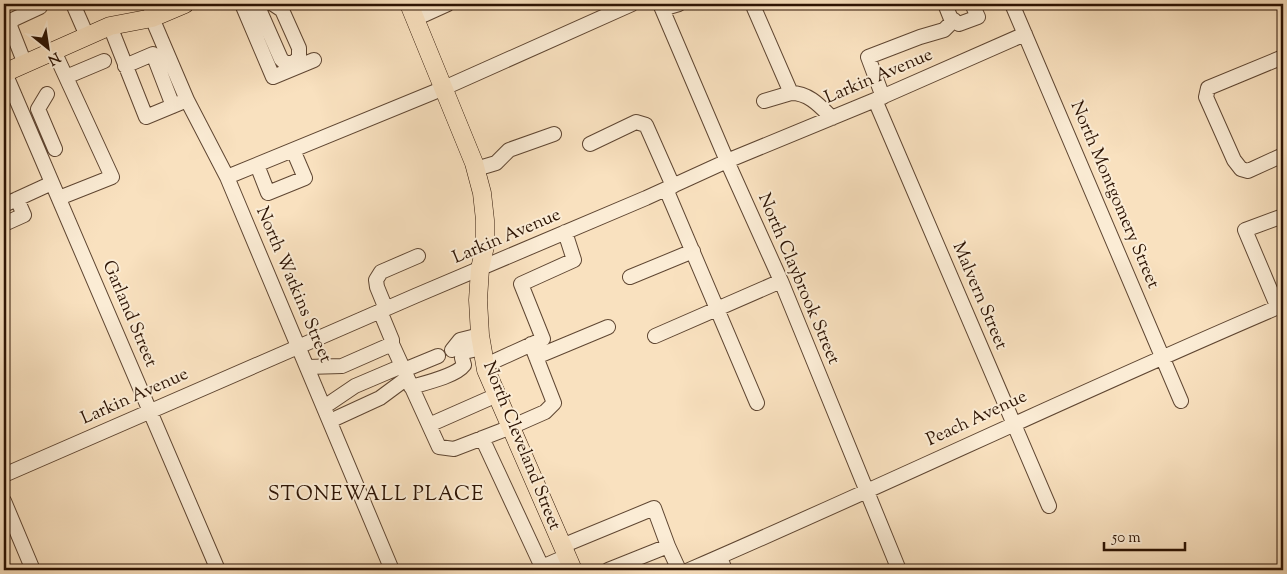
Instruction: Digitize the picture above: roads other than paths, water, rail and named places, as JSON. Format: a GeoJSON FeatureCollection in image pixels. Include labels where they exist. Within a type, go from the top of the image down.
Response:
{"type":"FeatureCollection","features":[{"type":"Feature","properties":{"kind":"main road"},"geometry":{"type":"LineString","coordinates":[[4,73],[110,26],[185,4]]}},
{"type":"Feature","properties":{"kind":"main road","name":"North Cleveland Street"},"geometry":{"type":"LineString","coordinates":[[412,11],[476,170],[482,193],[485,246],[480,269],[478,300],[482,349],[497,395],[567,557]]}},
{"type":"Feature","properties":{"kind":"street"},"geometry":{"type":"LineString","coordinates":[[25,64],[7,21],[40,7],[41,4]]}},
{"type":"Feature","properties":{"kind":"street"},"geometry":{"type":"LineString","coordinates":[[73,4],[87,36]]}},
{"type":"Feature","properties":{"kind":"street"},"geometry":{"type":"LineString","coordinates":[[242,4],[273,77],[314,60]]}},
{"type":"Feature","properties":{"kind":"street"},"geometry":{"type":"LineString","coordinates":[[248,4],[259,9],[285,63],[293,63],[299,58],[299,48],[282,10],[273,4]]}},
{"type":"Feature","properties":{"kind":"street"},"geometry":{"type":"LineString","coordinates":[[412,11],[448,4]]}},
{"type":"Feature","properties":{"kind":"street"},"geometry":{"type":"LineString","coordinates":[[227,177],[444,88],[632,4]]}},
{"type":"Feature","properties":{"kind":"street"},"geometry":{"type":"LineString","coordinates":[[661,6],[678,4]]}},
{"type":"Feature","properties":{"kind":"street"},"geometry":{"type":"LineString","coordinates":[[945,4],[951,19],[959,24],[978,18],[972,4]]}},
{"type":"Feature","properties":{"kind":"street","name":"North Montgomery Street"},"geometry":{"type":"LineString","coordinates":[[1012,4],[1181,401]]}},
{"type":"Feature","properties":{"kind":"street","name":"North Claybrook Street"},"geometry":{"type":"LineString","coordinates":[[661,6],[781,281],[899,570]]}},
{"type":"Feature","properties":{"kind":"street"},"geometry":{"type":"LineString","coordinates":[[754,8],[791,93]]}},
{"type":"Feature","properties":{"kind":"street","name":"North Watkins Street"},"geometry":{"type":"LineString","coordinates":[[152,13],[187,100],[227,177],[392,570]]}},
{"type":"Feature","properties":{"kind":"street","name":"Malvern Street"},"geometry":{"type":"LineString","coordinates":[[954,20],[944,30],[868,57],[879,98],[1013,423],[1050,506]]}},
{"type":"Feature","properties":{"kind":"street"},"geometry":{"type":"LineString","coordinates":[[110,26],[146,117],[187,100]]}},
{"type":"Feature","properties":{"kind":"street","name":"Larkin Avenue"},"geometry":{"type":"LineString","coordinates":[[4,475],[727,161],[879,98],[1025,34]]}},
{"type":"Feature","properties":{"kind":"street"},"geometry":{"type":"LineString","coordinates":[[54,51],[112,177],[59,198]]}},
{"type":"Feature","properties":{"kind":"street"},"geometry":{"type":"LineString","coordinates":[[125,66],[152,54],[173,106]]}},
{"type":"Feature","properties":{"kind":"street"},"geometry":{"type":"LineString","coordinates":[[66,78],[104,61]]}},
{"type":"Feature","properties":{"kind":"street"},"geometry":{"type":"LineString","coordinates":[[1282,61],[1208,88],[1206,97],[1234,160],[1242,169],[1248,171],[1283,156]]}},
{"type":"Feature","properties":{"kind":"street","name":"Garland Street"},"geometry":{"type":"LineString","coordinates":[[4,73],[218,570]]}},
{"type":"Feature","properties":{"kind":"street"},"geometry":{"type":"LineString","coordinates":[[764,101],[791,93],[801,93],[816,102],[832,118]]}},
{"type":"Feature","properties":{"kind":"street"},"geometry":{"type":"LineString","coordinates":[[47,94],[38,109],[55,149]]}},
{"type":"Feature","properties":{"kind":"street"},"geometry":{"type":"LineString","coordinates":[[27,123],[41,116]]}},
{"type":"Feature","properties":{"kind":"street"},"geometry":{"type":"LineString","coordinates":[[590,144],[636,122],[646,125],[693,251],[757,403]]}},
{"type":"Feature","properties":{"kind":"street"},"geometry":{"type":"LineString","coordinates":[[476,170],[496,163],[509,150],[554,134]]}},
{"type":"Feature","properties":{"kind":"street"},"geometry":{"type":"LineString","coordinates":[[257,165],[268,193],[304,178],[293,150]]}},
{"type":"Feature","properties":{"kind":"street"},"geometry":{"type":"LineString","coordinates":[[4,224],[24,215],[10,202],[52,183]]}},
{"type":"Feature","properties":{"kind":"street"},"geometry":{"type":"LineString","coordinates":[[1281,307],[1245,230],[1283,216]]}},
{"type":"Feature","properties":{"kind":"street"},"geometry":{"type":"LineString","coordinates":[[534,350],[543,339],[521,284],[574,260],[565,232]]}},
{"type":"Feature","properties":{"kind":"street"},"geometry":{"type":"LineString","coordinates":[[630,277],[693,251]]}},
{"type":"Feature","properties":{"kind":"street"},"geometry":{"type":"LineString","coordinates":[[418,256],[381,272],[376,280],[392,344],[439,447],[454,449],[545,412],[554,402],[534,350]]}},
{"type":"Feature","properties":{"kind":"street"},"geometry":{"type":"LineString","coordinates":[[655,336],[781,281]]}},
{"type":"Feature","properties":{"kind":"street","name":"Peach Avenue"},"geometry":{"type":"LineString","coordinates":[[696,569],[1013,423],[1161,357],[1281,307]]}},
{"type":"Feature","properties":{"kind":"street"},"geometry":{"type":"LineString","coordinates":[[324,407],[352,388],[406,375],[434,380],[461,369],[464,365],[462,358],[464,352],[482,349],[534,350],[608,327]]}},
{"type":"Feature","properties":{"kind":"street"},"geometry":{"type":"LineString","coordinates":[[452,350],[460,340],[482,349]]}},
{"type":"Feature","properties":{"kind":"street"},"geometry":{"type":"LineString","coordinates":[[307,367],[342,366],[392,344]]}},
{"type":"Feature","properties":{"kind":"street"},"geometry":{"type":"LineString","coordinates":[[330,420],[380,398],[406,375],[438,356]]}},
{"type":"Feature","properties":{"kind":"street"},"geometry":{"type":"LineString","coordinates":[[342,366],[352,388]]}},
{"type":"Feature","properties":{"kind":"street"},"geometry":{"type":"LineString","coordinates":[[429,425],[497,395]]}},
{"type":"Feature","properties":{"kind":"street"},"geometry":{"type":"LineString","coordinates":[[482,438],[542,569],[654,508],[679,570]]}},
{"type":"Feature","properties":{"kind":"street"},"geometry":{"type":"LineString","coordinates":[[4,501],[33,570]]}},
{"type":"Feature","properties":{"kind":"street"},"geometry":{"type":"LineString","coordinates":[[608,570],[668,546]]}},
{"type":"Feature","properties":{"kind":"street"},"geometry":{"type":"LineString","coordinates":[[720,557],[726,570]]}},
{"type":"Feature","properties":{"kind":"district","name":"STONEWALL PLACE"},"geometry":{"type":"Point","coordinates":[376,495]}}]}
